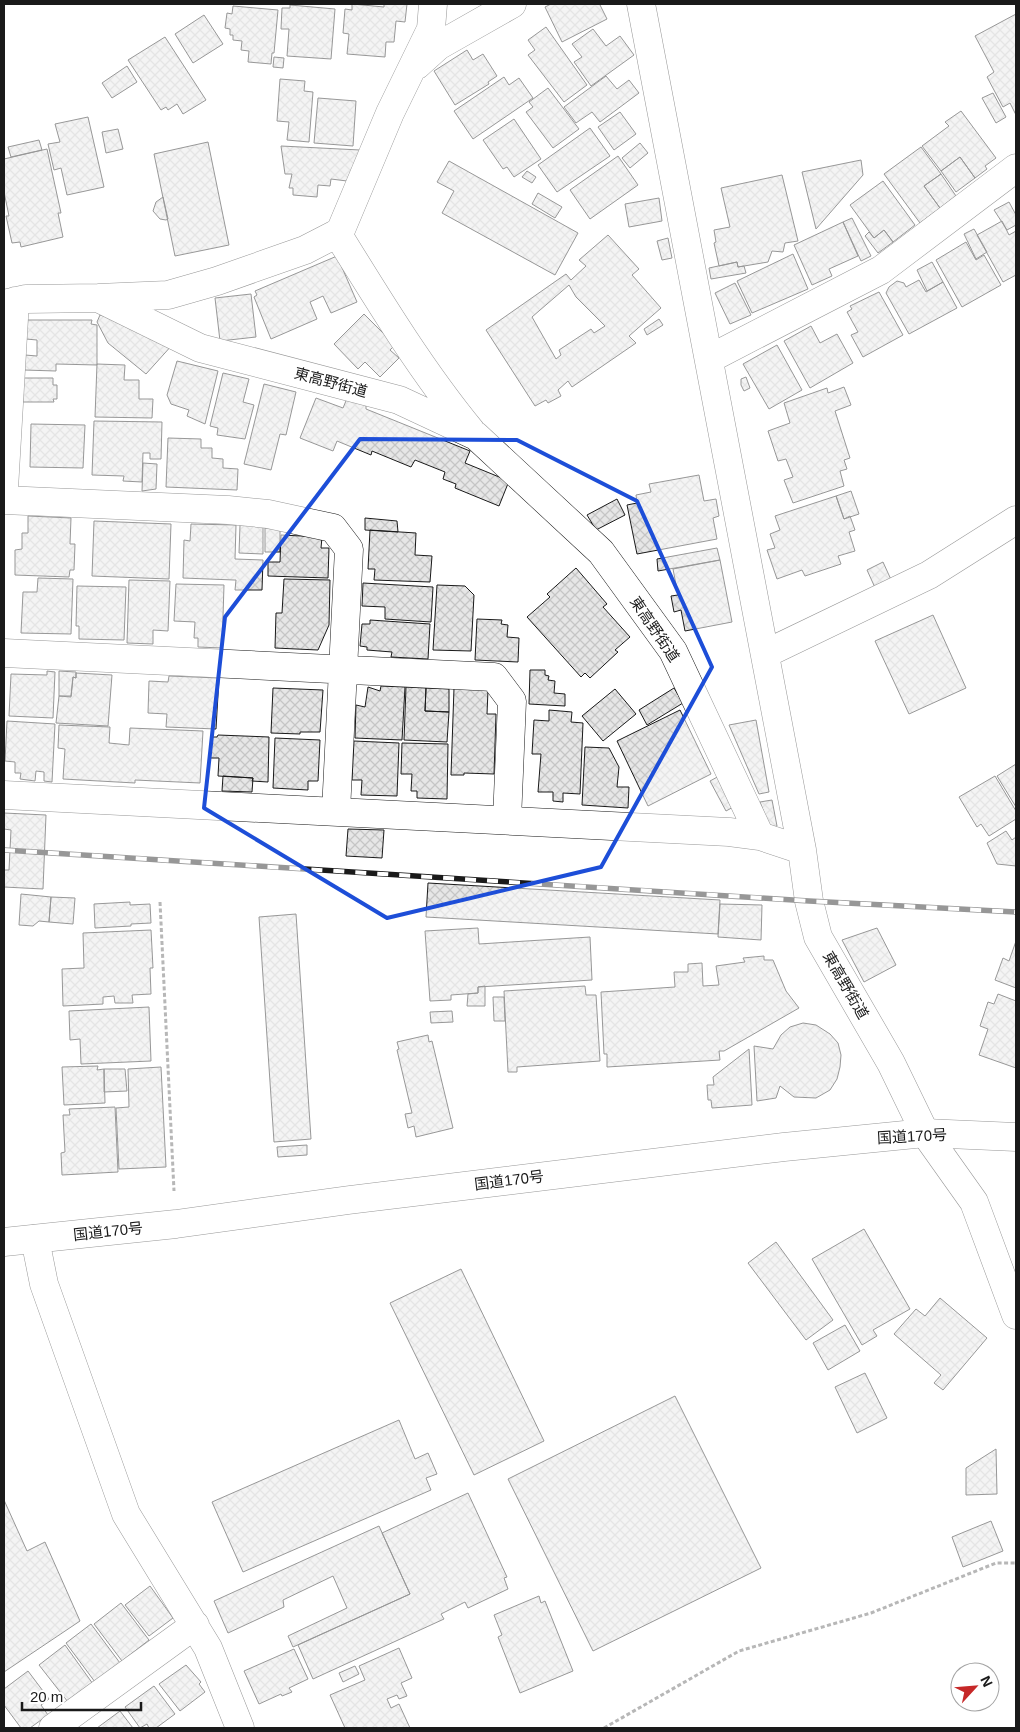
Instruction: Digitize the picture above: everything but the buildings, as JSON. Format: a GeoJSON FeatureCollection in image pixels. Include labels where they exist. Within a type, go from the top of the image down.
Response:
{"type":"FeatureCollection","features":[{"type":"Feature","properties":{"kind":"main road"},"geometry":{"type":"LineString","coordinates":[[98,298],[168,295],[217,281],[305,250],[340,232],[390,113],[431,29],[433,4]]}},
{"type":"Feature","properties":{"kind":"main road"},"geometry":{"type":"LineString","coordinates":[[410,72],[438,46],[512,4]]}},
{"type":"Feature","properties":{"kind":"main road","name":"東高野街道"},"geometry":{"type":"LineString","coordinates":[[641,4],[802,850],[809,901],[818,938],[891,1063],[925,1133],[974,1202],[1016,1315]]}},
{"type":"Feature","properties":{"kind":"main road"},"geometry":{"type":"LineString","coordinates":[[709,359],[881,270],[1016,168]]}},
{"type":"Feature","properties":{"kind":"main road"},"geometry":{"type":"LineString","coordinates":[[337,234],[381,306],[449,404],[476,436]]}},
{"type":"Feature","properties":{"kind":"main road","name":"東高野街道"},"geometry":{"type":"LineString","coordinates":[[9,303],[26,299],[98,298],[200,348],[399,400],[476,436],[601,552],[673,651],[760,836]]}},
{"type":"Feature","properties":{"kind":"main road"},"geometry":{"type":"LineString","coordinates":[[4,489],[9,303]]}},
{"type":"Feature","properties":{"kind":"main road"},"geometry":{"type":"LineString","coordinates":[[4,500],[228,510],[268,514],[334,528],[349,549],[336,811]]}},
{"type":"Feature","properties":{"kind":"main road"},"geometry":{"type":"LineString","coordinates":[[764,654],[929,575],[1016,520]]}},
{"type":"Feature","properties":{"kind":"main road"},"geometry":{"type":"LineString","coordinates":[[4,653],[494,677],[512,701],[507,820]]}},
{"type":"Feature","properties":{"kind":"main road"},"geometry":{"type":"LineString","coordinates":[[4,795],[729,832],[760,836],[802,850]]}},
{"type":"Feature","properties":{"kind":"main road","name":"国道170号"},"geometry":{"type":"LineString","coordinates":[[4,1242],[176,1224],[570,1172],[784,1147],[925,1133],[1016,1137]]}},
{"type":"Feature","properties":{"kind":"main road"},"geometry":{"type":"LineString","coordinates":[[35,1239],[44,1284],[126,1514],[208,1648],[240,1728]]}},
{"type":"Feature","properties":{"kind":"main road"},"geometry":{"type":"LineString","coordinates":[[53,1728],[195,1626]]}},
{"type":"Feature","properties":{"kind":"path"},"geometry":{"type":"LineString","coordinates":[[160,902],[176,1224]]}},
{"type":"Feature","properties":{"kind":"path"},"geometry":{"type":"LineString","coordinates":[[604,1728],[739,1651],[871,1613],[996,1563],[1016,1563]]}},
{"type":"Feature","properties":{"kind":"highlighted area"},"geometry":{"type":"Polygon","coordinates":[[[360,439],[517,440],[637,501],[712,667],[601,867],[387,918],[204,808],[225,617],[360,439]]]}},
{"type":"Feature","properties":{"kind":"railway"},"geometry":{"type":"LineString","coordinates":[[4,850],[809,901],[1016,912]]}}]}
